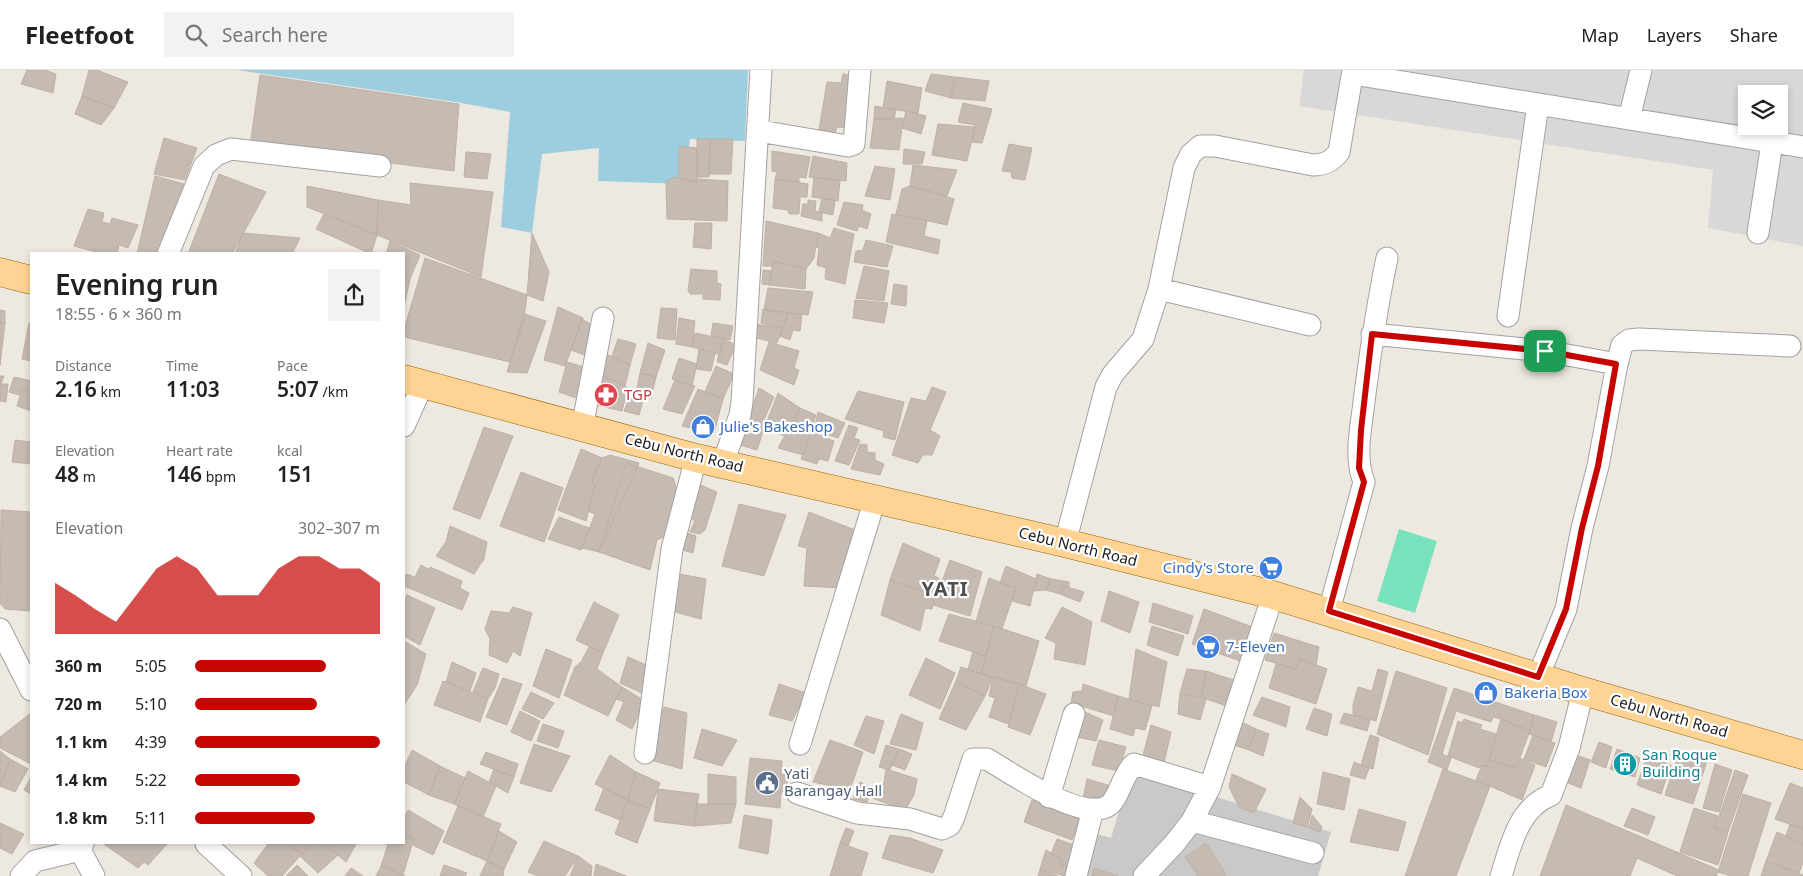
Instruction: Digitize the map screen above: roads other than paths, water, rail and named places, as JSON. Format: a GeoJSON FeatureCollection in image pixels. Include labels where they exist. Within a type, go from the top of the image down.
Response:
{"type":"FeatureCollection","features":[{"type":"Feature","properties":{"kind":"main road"},"geometry":{"type":"LineString","coordinates":[[0,272],[30,280]]}},
{"type":"Feature","properties":{"kind":"main road","name":"Cebu North Road"},"geometry":{"type":"LineString","coordinates":[[413,382],[696,458],[1066,543],[1273,595],[1583,692],[1803,755]]}},
{"type":"Feature","properties":{"kind":"street"},"geometry":{"type":"LineString","coordinates":[[723,463],[740,415],[742,402],[761,70]]}},
{"type":"Feature","properties":{"kind":"street"},"geometry":{"type":"LineString","coordinates":[[759,131],[851,146],[856,141],[860,70]]}},
{"type":"Feature","properties":{"kind":"street"},"geometry":{"type":"LineString","coordinates":[[1629,119],[1641,70]]}},
{"type":"Feature","properties":{"kind":"street"},"geometry":{"type":"LineString","coordinates":[[1066,543],[1106,387],[1117,368],[1143,339],[1159,290],[1184,168],[1191,154],[1200,146],[1215,146],[1313,165],[1322,165],[1332,160],[1339,152],[1353,72],[1803,147]]}},
{"type":"Feature","properties":{"kind":"street"},"geometry":{"type":"LineString","coordinates":[[1508,316],[1538,104]]}},
{"type":"Feature","properties":{"kind":"street"},"geometry":{"type":"LineString","coordinates":[[1758,233],[1772,143]]}},
{"type":"Feature","properties":{"kind":"street"},"geometry":{"type":"LineString","coordinates":[[169,252],[204,166],[216,155],[231,149],[380,166]]}},
{"type":"Feature","properties":{"kind":"street"},"geometry":{"type":"LineString","coordinates":[[1329,611],[1364,482],[1359,468],[1361,430],[1372,334],[1387,258]]}},
{"type":"Feature","properties":{"kind":"street"},"geometry":{"type":"LineString","coordinates":[[1159,290],[1310,325]]}},
{"type":"Feature","properties":{"kind":"street"},"geometry":{"type":"LineString","coordinates":[[582,428],[603,318]]}},
{"type":"Feature","properties":{"kind":"street"},"geometry":{"type":"LineString","coordinates":[[1372,334],[1545,351],[1616,364]]}},
{"type":"Feature","properties":{"kind":"street"},"geometry":{"type":"LineString","coordinates":[[1538,677],[1566,609],[1582,528],[1598,466],[1616,364],[1622,345],[1629,340],[1639,339],[1790,346]]}},
{"type":"Feature","properties":{"kind":"street"},"geometry":{"type":"LineString","coordinates":[[405,421],[413,382]]}},
{"type":"Feature","properties":{"kind":"street"},"geometry":{"type":"LineString","coordinates":[[645,753],[672,549],[696,458]]}},
{"type":"Feature","properties":{"kind":"street"},"geometry":{"type":"LineString","coordinates":[[800,744],[875,499]]}},
{"type":"Feature","properties":{"kind":"street"},"geometry":{"type":"LineString","coordinates":[[1144,876],[1174,844],[1192,821],[1210,787],[1273,595]]}},
{"type":"Feature","properties":{"kind":"street"},"geometry":{"type":"LineString","coordinates":[[0,629],[30,688]]}},
{"type":"Feature","properties":{"kind":"street"},"geometry":{"type":"LineString","coordinates":[[1502,876],[1517,827],[1541,799],[1552,795],[1569,748],[1583,692]]}},
{"type":"Feature","properties":{"kind":"street"},"geometry":{"type":"LineString","coordinates":[[1049,797],[1074,714]]}},
{"type":"Feature","properties":{"kind":"street"},"geometry":{"type":"LineString","coordinates":[[797,794],[857,813],[910,819],[942,829],[950,825],[954,818],[969,768],[973,759],[978,757],[987,758],[1049,797],[1093,809],[1103,808],[1112,802],[1124,776],[1134,764],[1210,787]]}},
{"type":"Feature","properties":{"kind":"street"},"geometry":{"type":"LineString","coordinates":[[1076,876],[1093,809]]}},
{"type":"Feature","properties":{"kind":"street"},"geometry":{"type":"LineString","coordinates":[[1192,821],[1313,853]]}},
{"type":"Feature","properties":{"kind":"street"},"geometry":{"type":"LineString","coordinates":[[206,844],[241,876]]}},
{"type":"Feature","properties":{"kind":"street"},"geometry":{"type":"LineString","coordinates":[[21,876],[35,861],[72,852],[81,846],[94,876]]}},
{"type":"Feature","properties":{"kind":"water"},"geometry":{"type":"Polygon","coordinates":[[[237,70],[748,70],[745,141],[690,139],[684,184],[598,181],[599,148],[542,154],[532,233],[501,227],[510,112],[456,102],[237,70]]]}},
{"type":"Feature","properties":{"kind":"place","name":"TGP"},"geometry":{"type":"Point","coordinates":[606,395]}},
{"type":"Feature","properties":{"kind":"place","name":"Julie's Bakeshop"},"geometry":{"type":"Point","coordinates":[703,427]}},
{"type":"Feature","properties":{"kind":"place","name":"Cindy's Store"},"geometry":{"type":"Point","coordinates":[1271,568]}},
{"type":"Feature","properties":{"kind":"place","name":"7-Eleven"},"geometry":{"type":"Point","coordinates":[1208,647]}},
{"type":"Feature","properties":{"kind":"place","name":"Bakeria Box"},"geometry":{"type":"Point","coordinates":[1486,693]}},
{"type":"Feature","properties":{"kind":"place","name":"San Roque Building"},"geometry":{"type":"Point","coordinates":[1625,764]}},
{"type":"Feature","properties":{"kind":"place","name":"Yati Barangay Hall"},"geometry":{"type":"Point","coordinates":[767,783]}},
{"type":"Feature","properties":{"kind":"district","name":"YATI"},"geometry":{"type":"Point","coordinates":[945,589]}}]}
